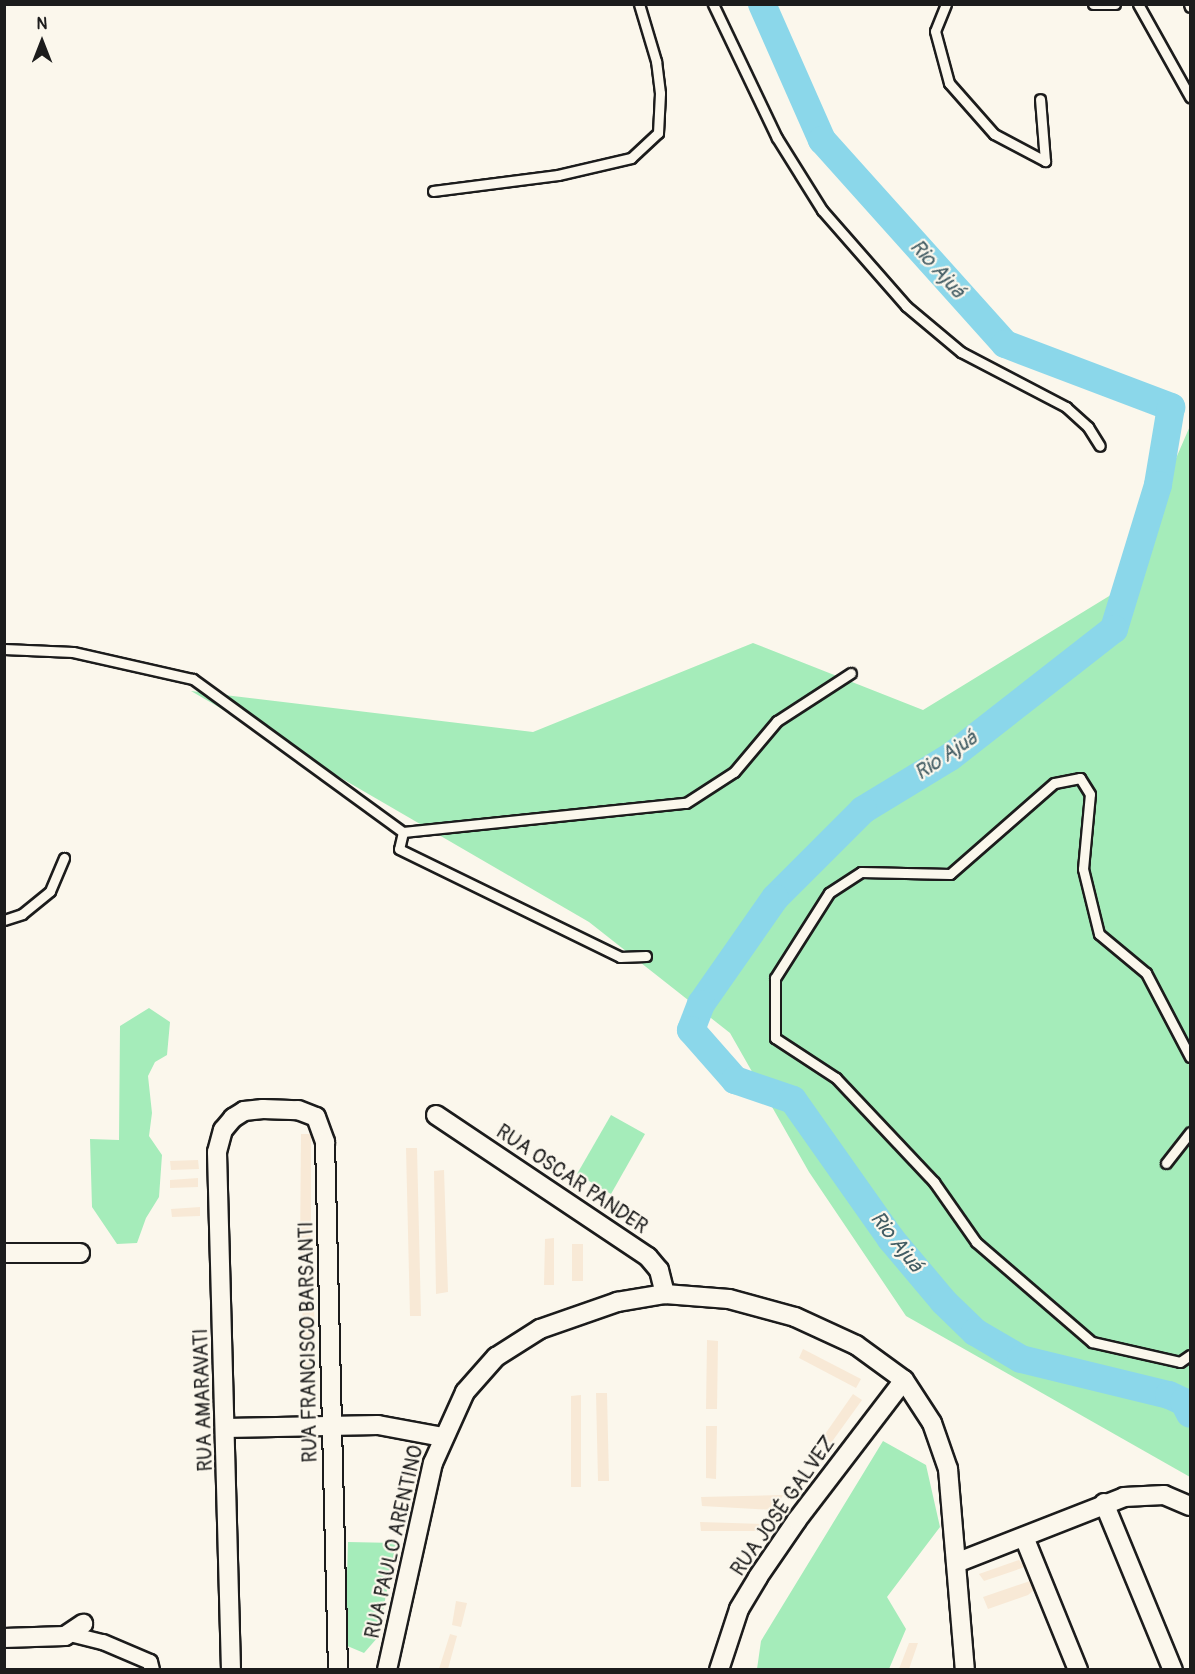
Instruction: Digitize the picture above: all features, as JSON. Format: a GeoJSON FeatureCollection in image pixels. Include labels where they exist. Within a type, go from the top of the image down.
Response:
{"type":"FeatureCollection","features":[{"type":"Feature","properties":{"kind":"street","name":"RUA FRANCISCO BARSANTI"},"geometry":{"type":"LineString","coordinates":[[223,1130],[244,1111],[263,1109],[298,1110],[315,1117],[321,1124],[326,1162],[339,1670]]}},
{"type":"Feature","properties":{"kind":"street","name":"RUA OSCAR PANDER"},"geometry":{"type":"LineString","coordinates":[[436,1115],[648,1257],[659,1270],[665,1294]]}},
{"type":"Feature","properties":{"kind":"street","name":"RUA AMARAVATI"},"geometry":{"type":"LineString","coordinates":[[223,1130],[218,1142],[217,1168],[231,1670]]}},
{"type":"Feature","properties":{"kind":"street"},"geometry":{"type":"LineString","coordinates":[[4,1253],[80,1253]]}},
{"type":"Feature","properties":{"kind":"street","name":"RUA PAULO ARENTINO"},"geometry":{"type":"LineString","coordinates":[[387,1670],[442,1437],[480,1373],[517,1342],[590,1310],[665,1294],[729,1299],[795,1317],[856,1345],[904,1380],[921,1403],[942,1447],[952,1497],[965,1670]]}},
{"type":"Feature","properties":{"kind":"street","name":"RUA JOSÉ GALVEZ"},"geometry":{"type":"LineString","coordinates":[[719,1670],[739,1609],[758,1578],[904,1380]]}},
{"type":"Feature","properties":{"kind":"street"},"geometry":{"type":"LineString","coordinates":[[226,1428],[393,1426],[442,1437]]}},
{"type":"Feature","properties":{"kind":"street"},"geometry":{"type":"LineString","coordinates":[[956,1563],[1024,1538],[1104,1503],[1149,1494],[1177,1499],[1191,1506]]}},
{"type":"Feature","properties":{"kind":"street"},"geometry":{"type":"LineString","coordinates":[[1104,1503],[1173,1670]]}},
{"type":"Feature","properties":{"kind":"street"},"geometry":{"type":"LineString","coordinates":[[1024,1538],[1078,1670]]}},
{"type":"Feature","properties":{"kind":"street"},"geometry":{"type":"LineString","coordinates":[[4,1638],[76,1629],[150,1662],[152,1670]]}},
{"type":"Feature","properties":{"kind":"lane"},"geometry":{"type":"LineString","coordinates":[[433,191],[558,175],[631,158],[658,133],[660,93],[656,61],[639,4]]}},
{"type":"Feature","properties":{"kind":"lane"},"geometry":{"type":"LineString","coordinates":[[713,4],[777,138],[822,210],[906,306],[961,352],[1065,407],[1088,427],[1100,446]]}},
{"type":"Feature","properties":{"kind":"lane"},"geometry":{"type":"LineString","coordinates":[[946,4],[935,31],[949,83],[994,134],[1046,161],[1040,99]]}},
{"type":"Feature","properties":{"kind":"lane"},"geometry":{"type":"LineString","coordinates":[[1093,4],[1115,4]]}},
{"type":"Feature","properties":{"kind":"lane"},"geometry":{"type":"LineString","coordinates":[[1138,4],[1191,96]]}},
{"type":"Feature","properties":{"kind":"lane"},"geometry":{"type":"LineString","coordinates":[[4,649],[73,652],[192,679],[403,832],[686,803],[734,772],[777,721],[851,673]]}},
{"type":"Feature","properties":{"kind":"lane"},"geometry":{"type":"LineString","coordinates":[[1191,1057],[1146,973],[1099,934],[1083,869],[1090,794],[1080,778],[1054,783],[950,874],[861,872],[830,893],[775,978],[775,1038],[836,1078],[934,1182],[976,1242],[1092,1342],[1180,1362],[1191,1355]]}},
{"type":"Feature","properties":{"kind":"lane"},"geometry":{"type":"LineString","coordinates":[[403,832],[399,849],[620,957],[646,956]]}},
{"type":"Feature","properties":{"kind":"lane"},"geometry":{"type":"LineString","coordinates":[[4,920],[22,914],[50,891],[64,858]]}},
{"type":"Feature","properties":{"kind":"lane"},"geometry":{"type":"LineString","coordinates":[[1166,1163],[1191,1132]]}},
{"type":"Feature","properties":{"kind":"shaded area"},"geometry":{"type":"Polygon","coordinates":[[[301,1134],[311,1134],[311,1254],[300,1254],[301,1134]]]}},
{"type":"Feature","properties":{"kind":"shaded area"},"geometry":{"type":"Polygon","coordinates":[[[406,1148],[417,1148],[421,1316],[410,1316],[406,1148]]]}},
{"type":"Feature","properties":{"kind":"shaded area"},"geometry":{"type":"Polygon","coordinates":[[[198,1160],[199,1169],[171,1170],[170,1161],[198,1160]]]}},
{"type":"Feature","properties":{"kind":"shaded area"},"geometry":{"type":"Polygon","coordinates":[[[444,1170],[448,1292],[436,1294],[434,1171],[444,1170]]]}},
{"type":"Feature","properties":{"kind":"shaded area"},"geometry":{"type":"Polygon","coordinates":[[[198,1178],[198,1187],[170,1188],[170,1180],[198,1178]]]}},
{"type":"Feature","properties":{"kind":"shaded area"},"geometry":{"type":"Polygon","coordinates":[[[200,1207],[200,1216],[172,1217],[171,1209],[200,1207]]]}},
{"type":"Feature","properties":{"kind":"shaded area"},"geometry":{"type":"Polygon","coordinates":[[[554,1238],[554,1285],[544,1285],[545,1239],[554,1238]]]}},
{"type":"Feature","properties":{"kind":"shaded area"},"geometry":{"type":"Polygon","coordinates":[[[572,1244],[583,1244],[583,1281],[572,1281],[572,1244]]]}},
{"type":"Feature","properties":{"kind":"shaded area"},"geometry":{"type":"Polygon","coordinates":[[[302,1298],[314,1298],[315,1373],[304,1373],[302,1298]]]}},
{"type":"Feature","properties":{"kind":"shaded area"},"geometry":{"type":"Polygon","coordinates":[[[707,1340],[718,1341],[717,1409],[706,1409],[707,1340]]]}},
{"type":"Feature","properties":{"kind":"shaded area"},"geometry":{"type":"Polygon","coordinates":[[[803,1349],[861,1379],[856,1388],[799,1358],[803,1349]]]}},
{"type":"Feature","properties":{"kind":"shaded area"},"geometry":{"type":"Polygon","coordinates":[[[596,1393],[607,1393],[609,1481],[598,1481],[596,1393]]]}},
{"type":"Feature","properties":{"kind":"shaded area"},"geometry":{"type":"Polygon","coordinates":[[[853,1394],[862,1400],[831,1443],[823,1437],[853,1394]]]}},
{"type":"Feature","properties":{"kind":"shaded area"},"geometry":{"type":"Polygon","coordinates":[[[581,1395],[581,1487],[571,1487],[571,1396],[581,1395]]]}},
{"type":"Feature","properties":{"kind":"shaded area"},"geometry":{"type":"Polygon","coordinates":[[[706,1426],[717,1426],[716,1479],[706,1478],[706,1426]]]}},
{"type":"Feature","properties":{"kind":"shaded area"},"geometry":{"type":"Polygon","coordinates":[[[783,1495],[775,1510],[702,1506],[701,1497],[783,1495]]]}},
{"type":"Feature","properties":{"kind":"shaded area"},"geometry":{"type":"Polygon","coordinates":[[[700,1522],[766,1524],[765,1531],[701,1531],[700,1522]]]}},
{"type":"Feature","properties":{"kind":"shaded area"},"geometry":{"type":"Polygon","coordinates":[[[1019,1560],[1025,1567],[984,1581],[979,1574],[1019,1560]]]}},
{"type":"Feature","properties":{"kind":"shaded area"},"geometry":{"type":"Polygon","coordinates":[[[1030,1581],[1034,1590],[1028,1595],[988,1609],[983,1597],[1030,1581]]]}},
{"type":"Feature","properties":{"kind":"shaded area"},"geometry":{"type":"Polygon","coordinates":[[[456,1601],[467,1603],[461,1627],[452,1625],[456,1601]]]}},
{"type":"Feature","properties":{"kind":"shaded area"},"geometry":{"type":"Polygon","coordinates":[[[450,1634],[457,1636],[448,1669],[439,1669],[450,1634]]]}},
{"type":"Feature","properties":{"kind":"shaded area"},"geometry":{"type":"Polygon","coordinates":[[[909,1643],[918,1643],[909,1669],[899,1669],[909,1643]]]}},
{"type":"Feature","properties":{"kind":"green space"},"geometry":{"type":"Polygon","coordinates":[[[1190,426],[1190,1477],[906,1316],[809,1172],[730,1033],[589,922],[191,691],[533,732],[753,643],[923,710],[1119,590],[1190,426]]]}},
{"type":"Feature","properties":{"kind":"green space"},"geometry":{"type":"Polygon","coordinates":[[[149,1008],[170,1022],[167,1055],[155,1062],[148,1076],[152,1113],[149,1136],[162,1155],[159,1197],[146,1218],[137,1243],[117,1244],[92,1207],[90,1139],[119,1140],[120,1026],[149,1008]]]}},
{"type":"Feature","properties":{"kind":"green space"},"geometry":{"type":"Polygon","coordinates":[[[611,1115],[645,1134],[611,1194],[577,1174],[611,1115]]]}},
{"type":"Feature","properties":{"kind":"green space"},"geometry":{"type":"Polygon","coordinates":[[[883,1441],[926,1465],[940,1527],[887,1597],[906,1629],[889,1669],[757,1669],[761,1641],[883,1441]]]}},
{"type":"Feature","properties":{"kind":"green space"},"geometry":{"type":"Polygon","coordinates":[[[348,1542],[396,1543],[378,1637],[364,1653],[345,1645],[348,1542]]]}},
{"type":"Feature","properties":{"kind":"waterway","name":"Rio Ajuá"},"geometry":{"type":"LineString","coordinates":[[762,4],[822,140],[1005,344],[1171,407],[1158,485],[1114,629],[950,757],[863,810],[775,898],[701,1004],[691,1030],[735,1080],[793,1100],[891,1239],[944,1302],[975,1332],[1021,1359],[1169,1395],[1184,1402],[1190,1414]]}}]}
